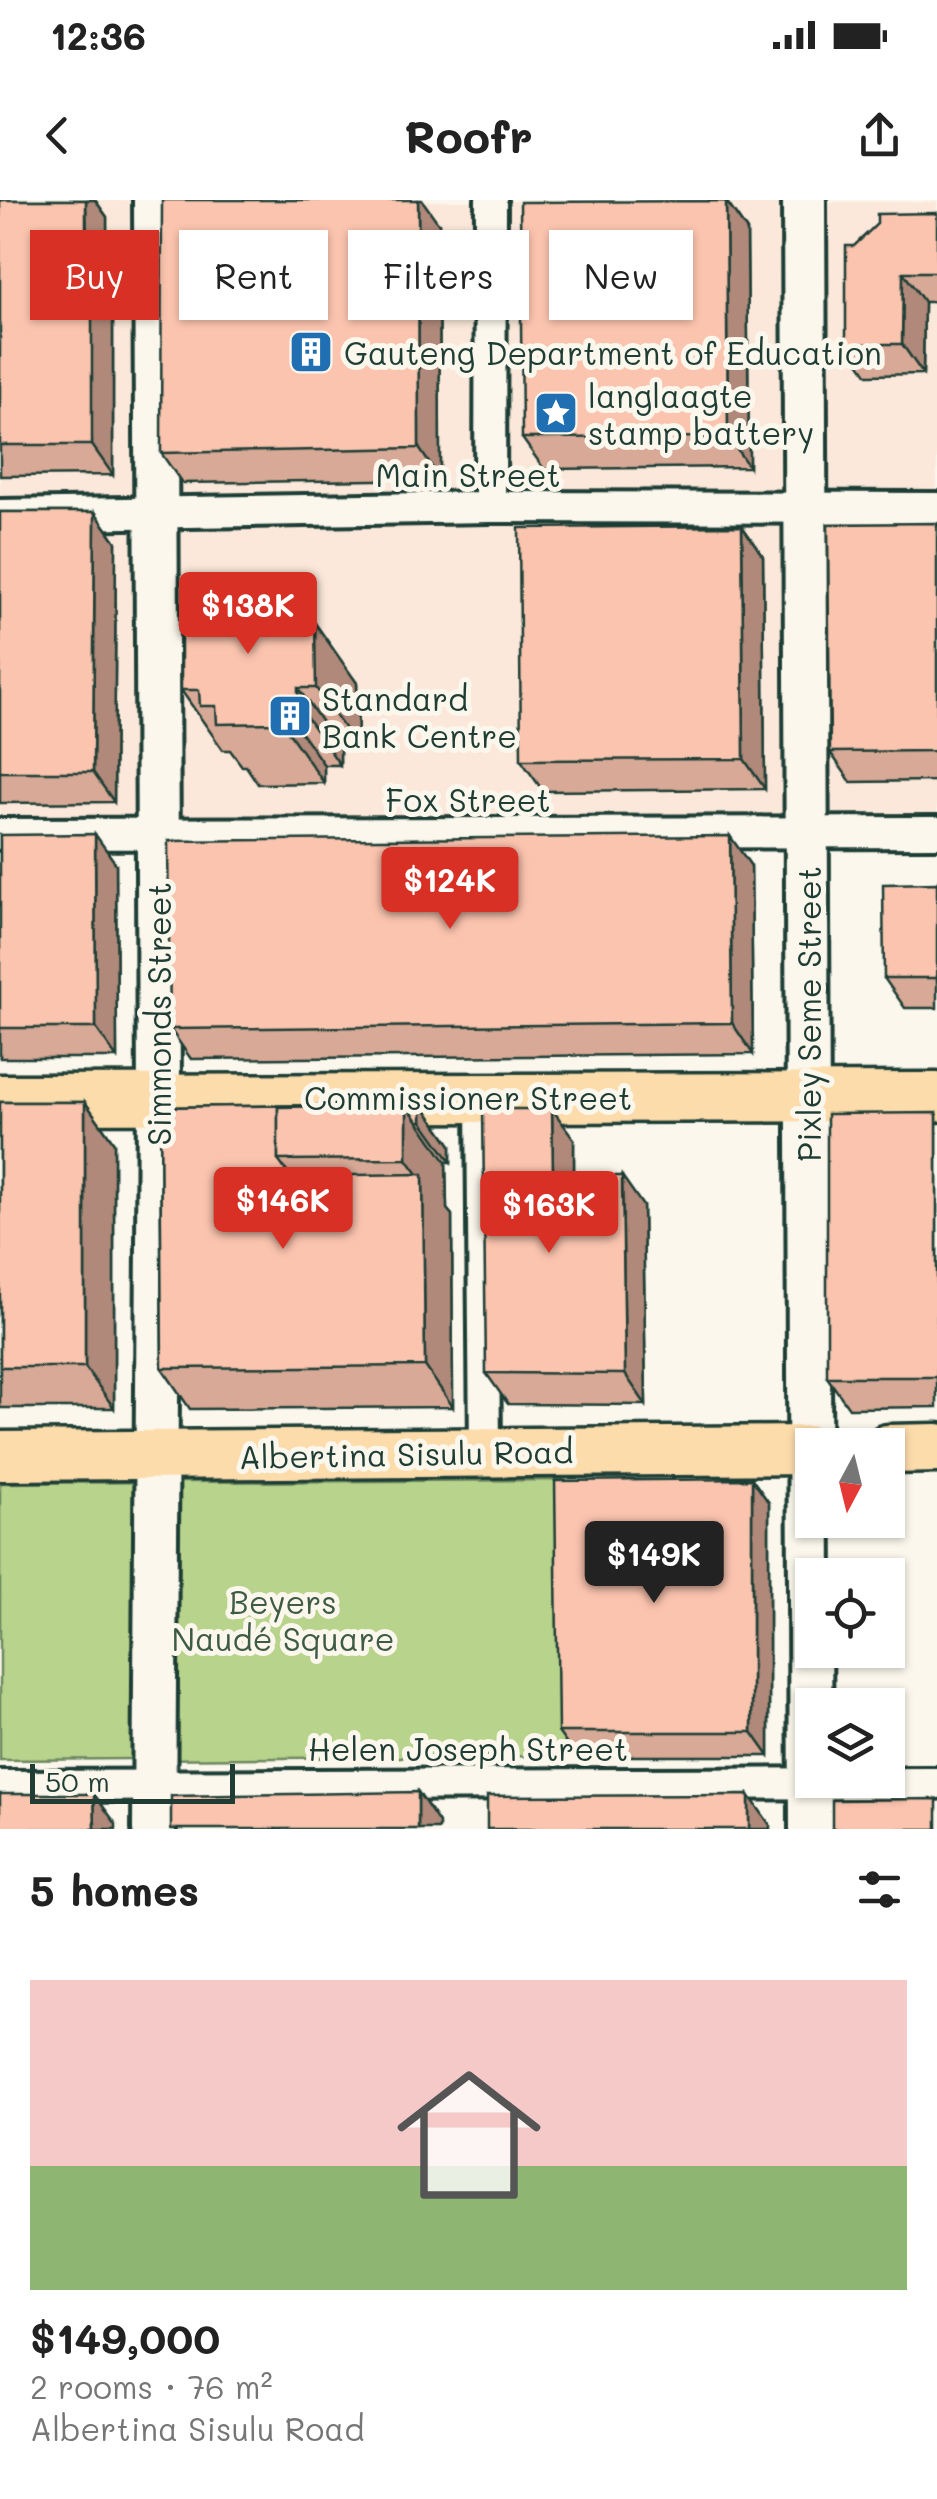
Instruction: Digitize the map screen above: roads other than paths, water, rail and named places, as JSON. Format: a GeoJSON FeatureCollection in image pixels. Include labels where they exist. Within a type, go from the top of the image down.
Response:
{"type":"FeatureCollection","features":[{"type":"Feature","properties":{"kind":"main road","name":"Simmonds Street"},"geometry":{"type":"LineString","coordinates":[[154,1829],[159,1098],[155,200]]}},
{"type":"Feature","properties":{"kind":"main road","name":"Pixley Seme Street"},"geometry":{"type":"LineString","coordinates":[[804,200],[812,1428]]}},
{"type":"Feature","properties":{"kind":"main road","name":"Commissioner Street"},"geometry":{"type":"LineString","coordinates":[[0,1100],[937,1097]]}},
{"type":"Feature","properties":{"kind":"main road"},"geometry":{"type":"LineString","coordinates":[[905,1449],[937,1448]]}},
{"type":"Feature","properties":{"kind":"main road","name":"Albertina Sisulu Road"},"geometry":{"type":"LineString","coordinates":[[0,1456],[795,1450]]}},
{"type":"Feature","properties":{"kind":"main road","name":"Pixley Seme Street"},"geometry":{"type":"LineString","coordinates":[[811,1688],[812,1538]]}},
{"type":"Feature","properties":{"kind":"main road","name":"Pixley Seme Street"},"geometry":{"type":"LineString","coordinates":[[811,1798],[811,1829]]}},
{"type":"Feature","properties":{"kind":"street"},"geometry":{"type":"LineString","coordinates":[[490,507],[491,200]]}},
{"type":"Feature","properties":{"kind":"street","name":"Main Street"},"geometry":{"type":"LineString","coordinates":[[0,515],[490,507],[937,508]]}},
{"type":"Feature","properties":{"kind":"street","name":"Fox Street"},"geometry":{"type":"LineString","coordinates":[[0,834],[937,832]]}},
{"type":"Feature","properties":{"kind":"street"},"geometry":{"type":"LineString","coordinates":[[482,1098],[485,1452]]}},
{"type":"Feature","properties":{"kind":"street","name":"Helen Joseph Street"},"geometry":{"type":"LineString","coordinates":[[0,1786],[795,1783]]}},
{"type":"Feature","properties":{"kind":"street","name":"Helen Joseph Street"},"geometry":{"type":"LineString","coordinates":[[905,1784],[937,1784]]}},
{"type":"Feature","properties":{"kind":"place","name":"Gauteng Department of Education"},"geometry":{"type":"Point","coordinates":[311,352]}},
{"type":"Feature","properties":{"kind":"place","name":"langlaagte stamp battery"},"geometry":{"type":"Point","coordinates":[556,413]}},
{"type":"Feature","properties":{"kind":"place","name":"Standard Bank Centre"},"geometry":{"type":"Point","coordinates":[290,716]}},
{"type":"Feature","properties":{"kind":"park label","name":"Beyers Naudé Square"},"geometry":{"type":"Point","coordinates":[283,1620]}}]}
